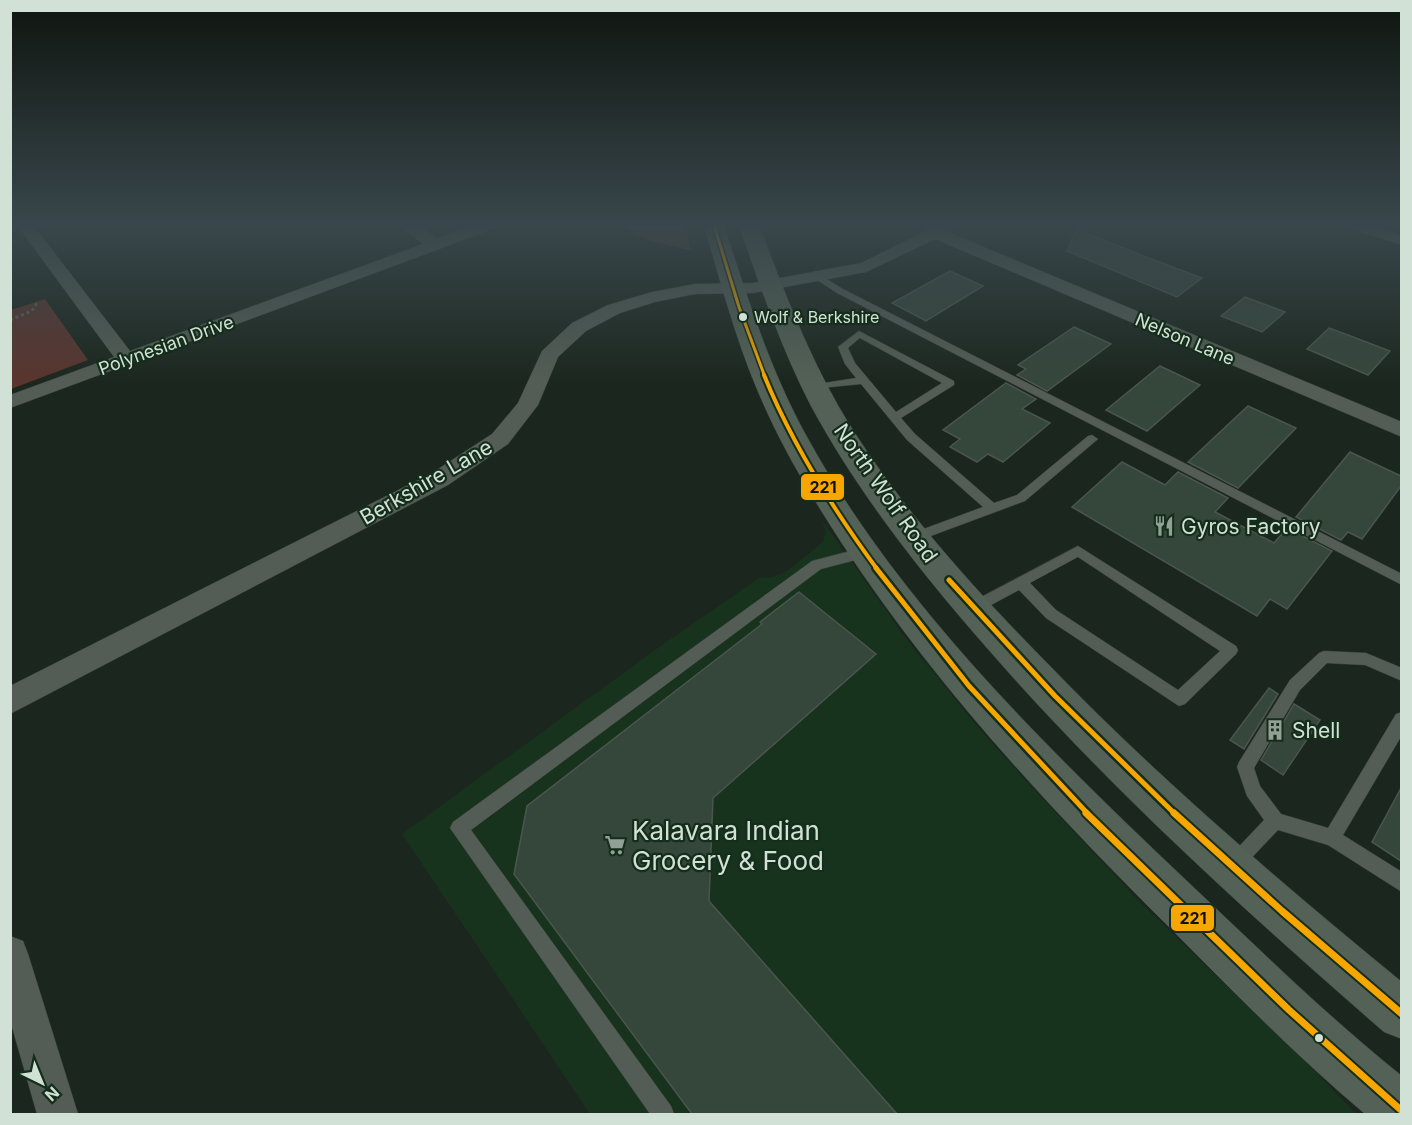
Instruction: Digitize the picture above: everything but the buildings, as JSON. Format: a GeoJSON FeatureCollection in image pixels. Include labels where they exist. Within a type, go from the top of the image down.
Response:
{"type":"FeatureCollection","features":[{"type":"Feature","properties":{"kind":"main road"},"geometry":{"type":"LineString","coordinates":[[730,278],[756,357],[793,437],[812,471],[866,552],[932,639],[979,695],[1084,810],[1241,964],[1401,1111]]}},
{"type":"Feature","properties":{"kind":"main road","name":"North Wolf Road"},"geometry":{"type":"LineString","coordinates":[[768,278],[815,387],[865,470],[972,608],[1087,729],[1232,867],[1401,1014]]}},
{"type":"Feature","properties":{"kind":"street"},"geometry":{"type":"LineString","coordinates":[[65,278],[126,359]]}},
{"type":"Feature","properties":{"kind":"street","name":"Polynesian Drive"},"geometry":{"type":"LineString","coordinates":[[10,402],[348,278]]}},
{"type":"Feature","properties":{"kind":"street","name":"Berkshire Lane"},"geometry":{"type":"LineString","coordinates":[[10,701],[450,472],[500,439],[528,405],[549,356],[579,327],[614,309],[652,297],[695,290],[771,285],[809,278]]}},
{"type":"Feature","properties":{"kind":"street","name":"Nelson Lane"},"geometry":{"type":"LineString","coordinates":[[1054,278],[1401,430]]}},
{"type":"Feature","properties":{"kind":"street"},"geometry":{"type":"LineString","coordinates":[[10,954],[58,1114]]}},
{"type":"Feature","properties":{"kind":"lane"},"geometry":{"type":"LineString","coordinates":[[819,278],[840,291],[1401,580]]}},
{"type":"Feature","properties":{"kind":"lane"},"geometry":{"type":"LineString","coordinates":[[895,417],[950,383],[859,334],[843,347],[850,364],[911,437],[993,508]]}},
{"type":"Feature","properties":{"kind":"lane"},"geometry":{"type":"LineString","coordinates":[[815,387],[864,380]]}},
{"type":"Feature","properties":{"kind":"lane"},"geometry":{"type":"LineString","coordinates":[[915,537],[1021,498],[1092,439]]}},
{"type":"Feature","properties":{"kind":"lane"},"geometry":{"type":"LineString","coordinates":[[972,608],[1020,582],[1078,551],[1231,650],[1179,699],[1051,614],[1020,582]]}},
{"type":"Feature","properties":{"kind":"lane"},"geometry":{"type":"LineString","coordinates":[[663,1114],[459,828],[818,565],[866,552]]}},
{"type":"Feature","properties":{"kind":"lane"},"geometry":{"type":"LineString","coordinates":[[1401,675],[1366,659],[1324,657],[1295,685],[1245,767],[1253,790],[1275,821],[1332,838],[1401,883]]}},
{"type":"Feature","properties":{"kind":"lane"},"geometry":{"type":"LineString","coordinates":[[1332,838],[1401,719]]}},
{"type":"Feature","properties":{"kind":"lane"},"geometry":{"type":"LineString","coordinates":[[1232,867],[1275,821]]}},
{"type":"Feature","properties":{"kind":"path"},"geometry":{"type":"LineString","coordinates":[[10,320],[32,310],[37,306],[38,301]]}},
{"type":"Feature","properties":{"kind":"shaded area"},"geometry":{"type":"Polygon","coordinates":[[[45,299],[88,360],[11,389],[11,310],[45,299]]]}},
{"type":"Feature","properties":{"kind":"shaded area"},"geometry":{"type":"Polygon","coordinates":[[[821,519],[907,640],[977,726],[1029,784],[1141,903],[1312,1068],[1356,1114],[590,1114],[402,834],[655,650],[759,578],[773,577],[787,571],[823,542],[826,531],[821,519]]]}},
{"type":"Feature","properties":{"kind":"transit line","name":"221"},"geometry":{"type":"LineString","coordinates":[[730,278],[758,361],[794,439],[833,504],[875,567],[921,627],[1020,743],[1125,852],[1289,1010],[1402,1111]]}},
{"type":"Feature","properties":{"kind":"transit line","name":"221"},"geometry":{"type":"LineString","coordinates":[[949,580],[1055,696],[1166,806],[1282,911],[1402,1014]]}},
{"type":"Feature","properties":{"kind":"place","name":"Wolf & Berkshire"},"geometry":{"type":"Point","coordinates":[743,317]}},
{"type":"Feature","properties":{"kind":"place","name":"Gyros Factory"},"geometry":{"type":"Point","coordinates":[1164,526]}},
{"type":"Feature","properties":{"kind":"place","name":"Shell"},"geometry":{"type":"Point","coordinates":[1275,730]}},
{"type":"Feature","properties":{"kind":"place","name":"Kalavara Indian Grocery & Food"},"geometry":{"type":"Point","coordinates":[615,845]}}]}
